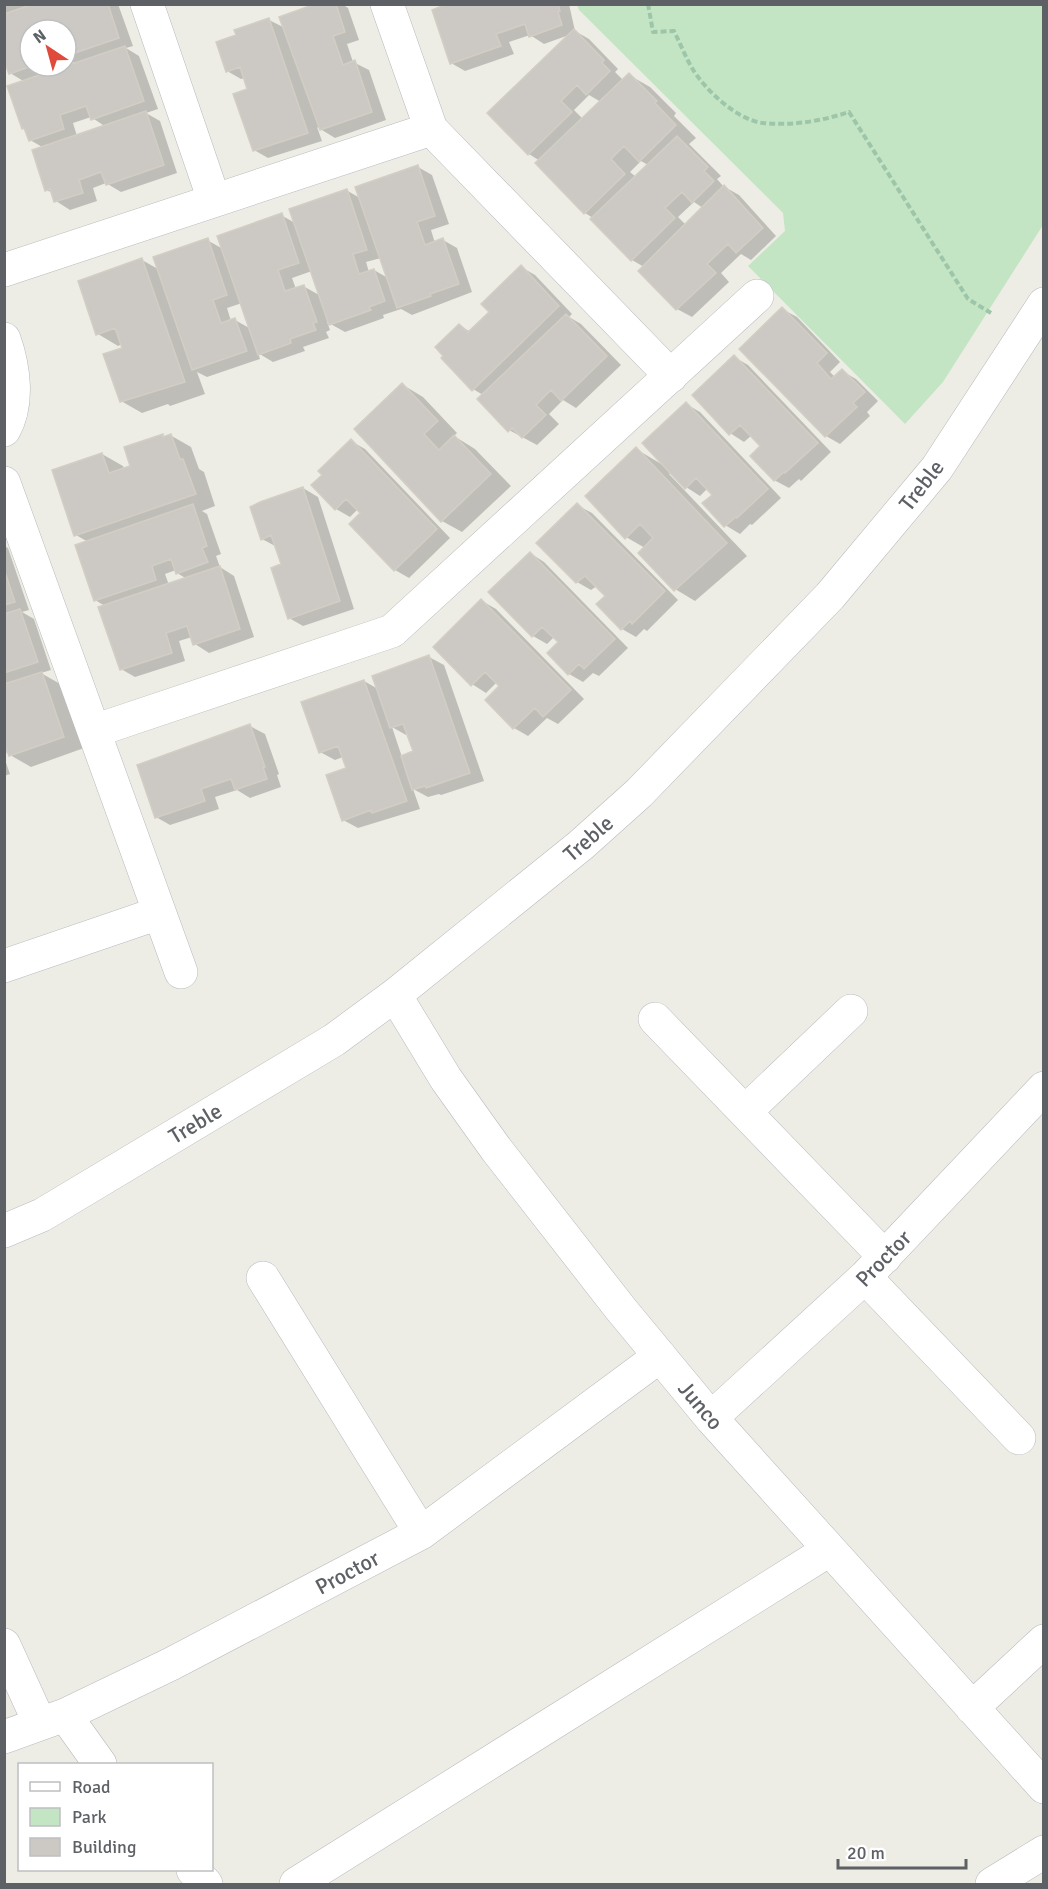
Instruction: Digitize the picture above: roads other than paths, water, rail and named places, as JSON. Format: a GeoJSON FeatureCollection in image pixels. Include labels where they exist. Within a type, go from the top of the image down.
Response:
{"type":"FeatureCollection","features":[{"type":"Feature","properties":{"kind":"street"},"geometry":{"type":"LineString","coordinates":[[147,4],[214,200]]}},
{"type":"Feature","properties":{"kind":"street"},"geometry":{"type":"LineString","coordinates":[[387,4],[431,129],[670,376]]}},
{"type":"Feature","properties":{"kind":"street"},"geometry":{"type":"LineString","coordinates":[[4,270],[431,129]]}},
{"type":"Feature","properties":{"kind":"street"},"geometry":{"type":"LineString","coordinates":[[94,731],[392,631],[757,296]]}},
{"type":"Feature","properties":{"kind":"street","name":"Treble"},"geometry":{"type":"LineString","coordinates":[[4,1231],[42,1215],[334,1040],[395,995],[581,845],[639,792],[830,596],[937,468],[1044,304]]}},
{"type":"Feature","properties":{"kind":"street"},"geometry":{"type":"LineString","coordinates":[[4,339],[11,358],[14,393],[4,430]]}},
{"type":"Feature","properties":{"kind":"street"},"geometry":{"type":"LineString","coordinates":[[4,483],[181,972]]}},
{"type":"Feature","properties":{"kind":"street"},"geometry":{"type":"LineString","coordinates":[[4,966],[159,913]]}},
{"type":"Feature","properties":{"kind":"street","name":"Junco"},"geometry":{"type":"LineString","coordinates":[[395,995],[446,1079],[496,1149],[660,1356],[711,1418],[1044,1787]]}},
{"type":"Feature","properties":{"kind":"street"},"geometry":{"type":"LineString","coordinates":[[745,1112],[851,1011]]}},
{"type":"Feature","properties":{"kind":"street"},"geometry":{"type":"LineString","coordinates":[[655,1018],[745,1112],[1019,1438]]}},
{"type":"Feature","properties":{"kind":"street","name":"Proctor"},"geometry":{"type":"LineString","coordinates":[[711,1418],[875,1267],[1044,1088]]}},
{"type":"Feature","properties":{"kind":"street"},"geometry":{"type":"LineString","coordinates":[[263,1278],[421,1533]]}},
{"type":"Feature","properties":{"kind":"street","name":"Proctor"},"geometry":{"type":"LineString","coordinates":[[4,1737],[53,1719],[171,1664],[421,1533],[660,1356]]}},
{"type":"Feature","properties":{"kind":"street"},"geometry":{"type":"LineString","coordinates":[[296,1884],[829,1550]]}},
{"type":"Feature","properties":{"kind":"street"},"geometry":{"type":"LineString","coordinates":[[972,1708],[1044,1641]]}},
{"type":"Feature","properties":{"kind":"street"},"geometry":{"type":"LineString","coordinates":[[4,1644],[53,1719],[99,1763]]}},
{"type":"Feature","properties":{"kind":"street"},"geometry":{"type":"LineString","coordinates":[[992,1884],[1044,1852]]}},
{"type":"Feature","properties":{"kind":"street"},"geometry":{"type":"LineString","coordinates":[[194,1871],[206,1884]]}}]}
